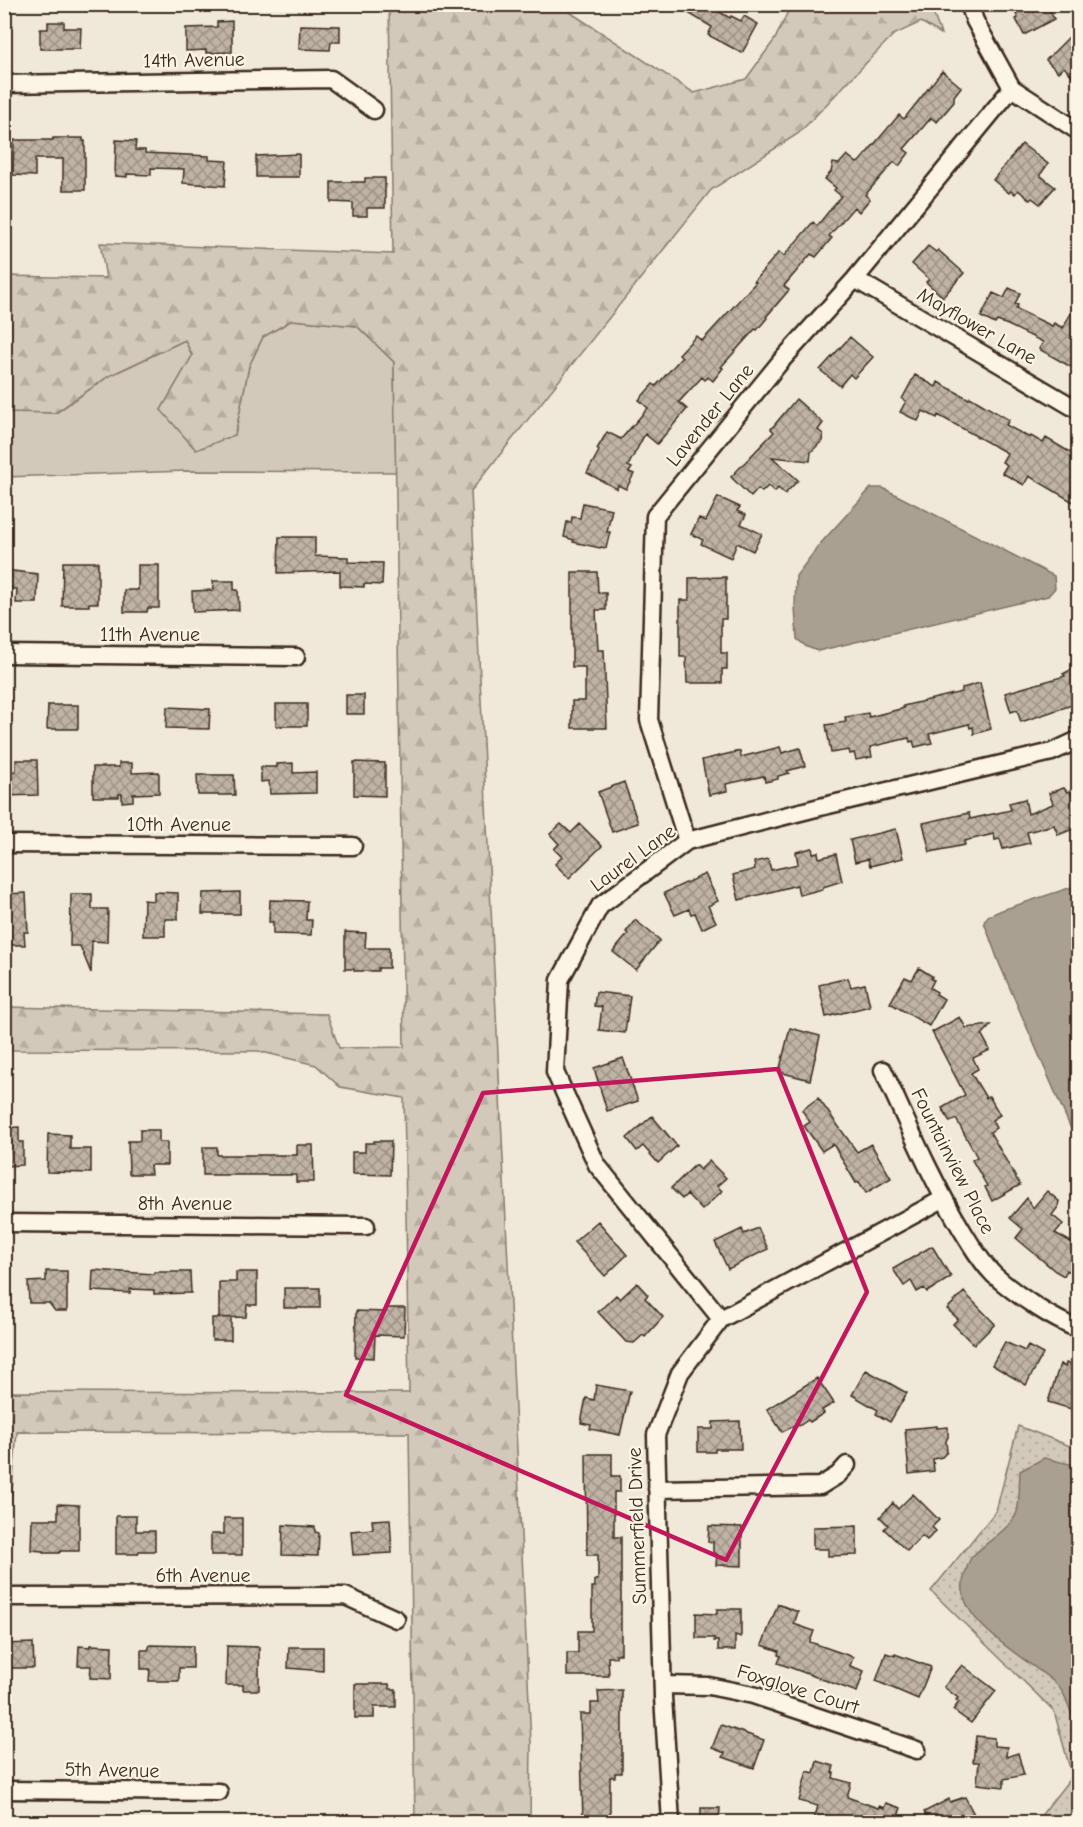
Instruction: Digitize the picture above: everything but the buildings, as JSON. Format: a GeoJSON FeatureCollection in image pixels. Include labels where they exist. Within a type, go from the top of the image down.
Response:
{"type":"FeatureCollection","features":[{"type":"Feature","properties":{"kind":"street"},"geometry":{"type":"LineString","coordinates":[[969,4],[975,21],[1012,88],[1078,131]]}},
{"type":"Feature","properties":{"kind":"street","name":"14th Avenue"},"geometry":{"type":"LineString","coordinates":[[4,84],[331,79],[374,110]]}},
{"type":"Feature","properties":{"kind":"street","name":"Lavender Lane"},"geometry":{"type":"LineString","coordinates":[[687,842],[649,720],[656,516],[781,361],[855,279],[1012,88]]}},
{"type":"Feature","properties":{"kind":"street","name":"Mayflower Lane"},"geometry":{"type":"LineString","coordinates":[[855,279],[1078,410]]}},
{"type":"Feature","properties":{"kind":"street","name":"11th Avenue"},"geometry":{"type":"LineString","coordinates":[[4,654],[296,657]]}},
{"type":"Feature","properties":{"kind":"street","name":"Laurel Lane"},"geometry":{"type":"LineString","coordinates":[[721,1319],[597,1165],[555,1072],[560,980],[600,906],[687,842],[820,807],[1053,752],[1078,740]]}},
{"type":"Feature","properties":{"kind":"street","name":"10th Avenue"},"geometry":{"type":"LineString","coordinates":[[4,844],[353,846]]}},
{"type":"Feature","properties":{"kind":"street","name":"Fountainview Place"},"geometry":{"type":"LineString","coordinates":[[883,1070],[943,1199],[977,1254],[993,1274],[1033,1304],[1078,1329]]}},
{"type":"Feature","properties":{"kind":"street","name":"Summerfield Drive"},"geometry":{"type":"LineString","coordinates":[[671,1822],[663,1685],[656,1435],[680,1373],[721,1319],[943,1199]]}},
{"type":"Feature","properties":{"kind":"street","name":"8th Avenue"},"geometry":{"type":"LineString","coordinates":[[4,1223],[366,1226]]}},
{"type":"Feature","properties":{"kind":"street"},"geometry":{"type":"LineString","coordinates":[[657,1489],[820,1486],[838,1475],[848,1465]]}},
{"type":"Feature","properties":{"kind":"street","name":"6th Avenue"},"geometry":{"type":"LineString","coordinates":[[4,1597],[345,1596],[396,1619]]}},
{"type":"Feature","properties":{"kind":"street","name":"Foxglove Court"},"geometry":{"type":"LineString","coordinates":[[663,1685],[709,1686],[753,1695],[917,1750]]}},
{"type":"Feature","properties":{"kind":"street","name":"5th Avenue"},"geometry":{"type":"LineString","coordinates":[[4,1790],[219,1792]]}},
{"type":"Feature","properties":{"kind":"highlighted area"},"geometry":{"type":"Polygon","coordinates":[[[778,1069],[867,1292],[726,1560],[346,1395],[483,1093],[778,1069]]]}},
{"type":"Feature","properties":{"kind":"green space"},"geometry":{"type":"Polygon","coordinates":[[[389,5],[559,5],[694,93],[746,79],[775,39],[791,5],[930,5],[941,34],[921,22],[893,35],[799,133],[711,190],[471,491],[531,1743],[530,1822],[415,1822],[409,1433],[17,1432],[11,1502],[5,1502],[5,1392],[409,1393],[404,1098],[340,1087],[316,1065],[258,1051],[4,1050],[5,1007],[327,1014],[339,1048],[404,1047],[394,362],[357,326],[292,320],[263,337],[249,366],[235,435],[196,450],[161,410],[192,356],[185,340],[109,376],[55,413],[4,412],[5,276],[106,278],[100,243],[393,254],[389,5]]]}},
{"type":"Feature","properties":{"kind":"green space"},"geometry":{"type":"Polygon","coordinates":[[[292,320],[357,326],[394,362],[396,472],[187,471],[5,477],[5,411],[56,413],[109,376],[185,340],[192,356],[161,410],[235,435],[249,366],[263,337],[292,320]]]}},
{"type":"Feature","properties":{"kind":"green space"},"geometry":{"type":"Polygon","coordinates":[[[1018,1426],[1078,1449],[1078,1822],[1036,1822],[1072,1776],[1054,1711],[931,1591],[996,1511],[1018,1426]]]}},
{"type":"Feature","properties":{"kind":"shaded area"},"geometry":{"type":"Polygon","coordinates":[[[871,488],[883,488],[1054,576],[1055,588],[1048,596],[818,651],[807,647],[797,639],[796,576],[820,544],[871,488]]]}},
{"type":"Feature","properties":{"kind":"shaded area"},"geometry":{"type":"Polygon","coordinates":[[[1078,885],[1078,1145],[999,963],[984,922],[988,916],[1002,910],[1078,885]]]}},
{"type":"Feature","properties":{"kind":"shaded area"},"geometry":{"type":"Polygon","coordinates":[[[1044,1458],[1078,1466],[1078,1731],[1060,1688],[1010,1650],[979,1622],[968,1607],[963,1591],[965,1574],[971,1559],[1009,1524],[1017,1512],[1020,1471],[1044,1458]]]}}]}
